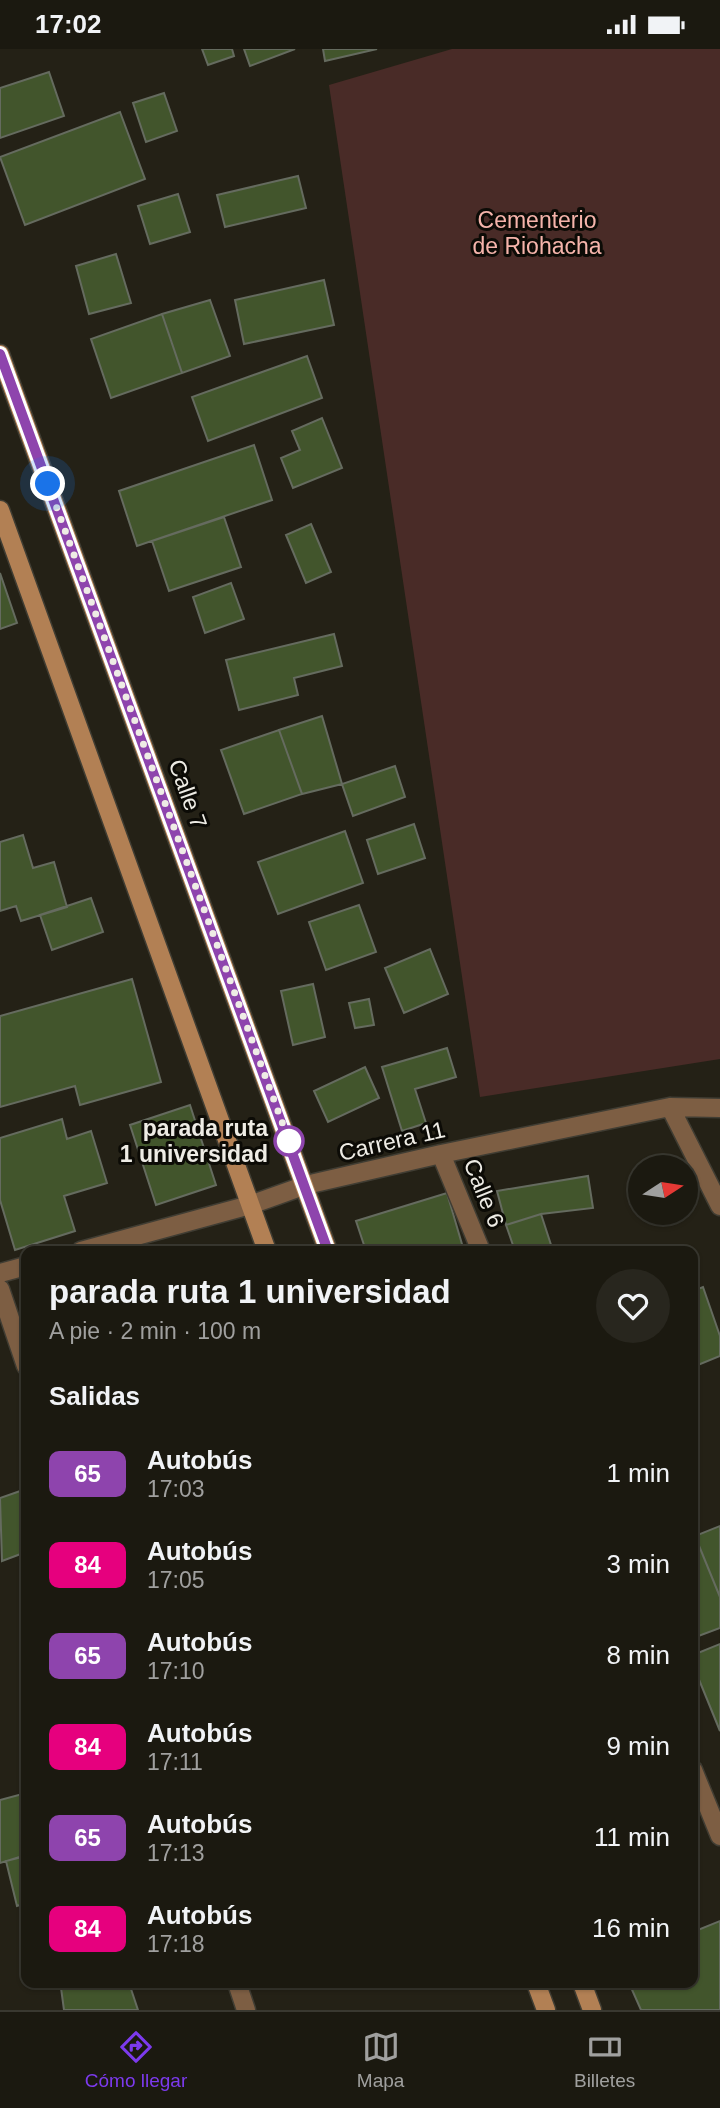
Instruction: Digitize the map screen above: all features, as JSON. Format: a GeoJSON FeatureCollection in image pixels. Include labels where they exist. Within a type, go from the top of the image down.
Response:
{"type":"FeatureCollection","features":[{"type":"Feature","properties":{"kind":"street","name":"Calle 7"},"geometry":{"type":"LineString","coordinates":[[0,354],[326,1246]]}},
{"type":"Feature","properties":{"kind":"street"},"geometry":{"type":"LineString","coordinates":[[0,510],[265,1246]]}},
{"type":"Feature","properties":{"kind":"street","name":"Carrera 11"},"geometry":{"type":"LineString","coordinates":[[98,1246],[250,1205],[306,1185],[441,1154],[670,1107],[720,1108]]}},
{"type":"Feature","properties":{"kind":"street"},"geometry":{"type":"LineString","coordinates":[[670,1107],[720,1206]]}},
{"type":"Feature","properties":{"kind":"street","name":"Calle 6"},"geometry":{"type":"LineString","coordinates":[[441,1154],[479,1246]]}},
{"type":"Feature","properties":{"kind":"street"},"geometry":{"type":"LineString","coordinates":[[0,1273],[21,1267]]}},
{"type":"Feature","properties":{"kind":"street"},"geometry":{"type":"LineString","coordinates":[[0,1289],[21,1351]]}},
{"type":"Feature","properties":{"kind":"street"},"geometry":{"type":"LineString","coordinates":[[698,1782],[720,1836]]}},
{"type":"Feature","properties":{"kind":"street"},"geometry":{"type":"LineString","coordinates":[[239,1988],[246,2010]]}},
{"type":"Feature","properties":{"kind":"street"},"geometry":{"type":"LineString","coordinates":[[538,1988],[546,2010]]}},
{"type":"Feature","properties":{"kind":"street"},"geometry":{"type":"LineString","coordinates":[[584,1988],[592,2010]]}},
{"type":"Feature","properties":{"kind":"green space","name":"Cementerio de Riohacha"},"geometry":{"type":"Polygon","coordinates":[[[452,49],[720,49],[720,1059],[480,1097],[329,85],[452,49]]]}},
{"type":"Feature","properties":{"kind":"building"},"geometry":{"type":"Polygon","coordinates":[[[202,49],[232,49],[234,56],[208,65],[202,49]]]}},
{"type":"Feature","properties":{"kind":"building"},"geometry":{"type":"Polygon","coordinates":[[[244,49],[295,49],[250,66],[244,49]]]}},
{"type":"Feature","properties":{"kind":"building"},"geometry":{"type":"Polygon","coordinates":[[[323,49],[377,49],[325,61],[323,49]]]}},
{"type":"Feature","properties":{"kind":"building"},"geometry":{"type":"Polygon","coordinates":[[[49,72],[64,116],[0,138],[0,88],[49,72]]]}},
{"type":"Feature","properties":{"kind":"building"},"geometry":{"type":"Polygon","coordinates":[[[164,93],[177,131],[146,142],[133,103],[164,93]]]}},
{"type":"Feature","properties":{"kind":"building"},"geometry":{"type":"Polygon","coordinates":[[[120,112],[145,179],[25,225],[0,157],[120,112]]]}},
{"type":"Feature","properties":{"kind":"building"},"geometry":{"type":"Polygon","coordinates":[[[298,176],[306,208],[225,227],[217,195],[298,176]]]}},
{"type":"Feature","properties":{"kind":"building"},"geometry":{"type":"Polygon","coordinates":[[[178,194],[190,232],[150,244],[138,206],[178,194]]]}},
{"type":"Feature","properties":{"kind":"building"},"geometry":{"type":"Polygon","coordinates":[[[116,254],[131,303],[89,314],[76,266],[116,254]]]}},
{"type":"Feature","properties":{"kind":"building"},"geometry":{"type":"Polygon","coordinates":[[[324,280],[334,325],[244,344],[235,300],[324,280]]]}},
{"type":"Feature","properties":{"kind":"building"},"geometry":{"type":"Polygon","coordinates":[[[210,300],[230,356],[182,373],[162,314],[210,300]]]}},
{"type":"Feature","properties":{"kind":"building"},"geometry":{"type":"Polygon","coordinates":[[[162,314],[182,373],[111,398],[91,339],[162,314]]]}},
{"type":"Feature","properties":{"kind":"building"},"geometry":{"type":"Polygon","coordinates":[[[307,356],[322,398],[208,441],[192,397],[307,356]]]}},
{"type":"Feature","properties":{"kind":"building"},"geometry":{"type":"Polygon","coordinates":[[[322,418],[342,468],[293,488],[281,458],[300,450],[292,431],[322,418]]]}},
{"type":"Feature","properties":{"kind":"building"},"geometry":{"type":"Polygon","coordinates":[[[254,445],[272,500],[137,546],[119,491],[254,445]]]}},
{"type":"Feature","properties":{"kind":"building"},"geometry":{"type":"Polygon","coordinates":[[[224,517],[241,567],[169,591],[152,541],[224,517]]]}},
{"type":"Feature","properties":{"kind":"building"},"geometry":{"type":"Polygon","coordinates":[[[311,524],[331,572],[306,583],[286,535],[311,524]]]}},
{"type":"Feature","properties":{"kind":"building"},"geometry":{"type":"Polygon","coordinates":[[[0,573],[17,623],[0,629],[0,573]]]}},
{"type":"Feature","properties":{"kind":"building"},"geometry":{"type":"Polygon","coordinates":[[[231,583],[244,619],[205,633],[193,597],[231,583]]]}},
{"type":"Feature","properties":{"kind":"building"},"geometry":{"type":"Polygon","coordinates":[[[334,634],[342,666],[294,678],[298,695],[239,710],[226,660],[334,634]]]}},
{"type":"Feature","properties":{"kind":"building"},"geometry":{"type":"Polygon","coordinates":[[[322,716],[342,784],[302,794],[279,730],[322,716]]]}},
{"type":"Feature","properties":{"kind":"building"},"geometry":{"type":"Polygon","coordinates":[[[279,730],[302,794],[244,814],[221,750],[279,730]]]}},
{"type":"Feature","properties":{"kind":"building"},"geometry":{"type":"Polygon","coordinates":[[[395,766],[405,797],[353,816],[342,784],[395,766]]]}},
{"type":"Feature","properties":{"kind":"building"},"geometry":{"type":"Polygon","coordinates":[[[414,824],[425,858],[378,874],[367,840],[414,824]]]}},
{"type":"Feature","properties":{"kind":"building"},"geometry":{"type":"Polygon","coordinates":[[[345,831],[363,883],[278,914],[258,862],[345,831]]]}},
{"type":"Feature","properties":{"kind":"building"},"geometry":{"type":"Polygon","coordinates":[[[23,835],[33,868],[54,862],[67,907],[21,921],[16,906],[0,911],[0,842],[23,835]]]}},
{"type":"Feature","properties":{"kind":"building"},"geometry":{"type":"Polygon","coordinates":[[[91,898],[103,932],[52,950],[40,915],[91,898]]]}},
{"type":"Feature","properties":{"kind":"building"},"geometry":{"type":"Polygon","coordinates":[[[359,905],[376,952],[326,970],[309,922],[359,905]]]}},
{"type":"Feature","properties":{"kind":"building"},"geometry":{"type":"Polygon","coordinates":[[[430,949],[448,994],[404,1013],[385,968],[430,949]]]}},
{"type":"Feature","properties":{"kind":"building"},"geometry":{"type":"Polygon","coordinates":[[[132,979],[161,1082],[80,1105],[75,1086],[0,1107],[0,1016],[132,979]]]}},
{"type":"Feature","properties":{"kind":"building"},"geometry":{"type":"Polygon","coordinates":[[[313,984],[325,1037],[293,1045],[281,991],[313,984]]]}},
{"type":"Feature","properties":{"kind":"building"},"geometry":{"type":"Polygon","coordinates":[[[369,999],[374,1025],[355,1028],[349,1003],[369,999]]]}},
{"type":"Feature","properties":{"kind":"building"},"geometry":{"type":"Polygon","coordinates":[[[447,1048],[456,1077],[415,1089],[426,1123],[402,1131],[382,1067],[447,1048]]]}},
{"type":"Feature","properties":{"kind":"building"},"geometry":{"type":"Polygon","coordinates":[[[365,1067],[379,1098],[328,1122],[314,1091],[365,1067]]]}},
{"type":"Feature","properties":{"kind":"building"},"geometry":{"type":"Polygon","coordinates":[[[190,1105],[216,1185],[156,1205],[130,1125],[190,1105]]]}},
{"type":"Feature","properties":{"kind":"building"},"geometry":{"type":"Polygon","coordinates":[[[62,1119],[67,1139],[91,1131],[107,1183],[64,1196],[75,1231],[15,1250],[0,1200],[0,1138],[62,1119]]]}},
{"type":"Feature","properties":{"kind":"building"},"geometry":{"type":"Polygon","coordinates":[[[588,1176],[593,1208],[541,1214],[506,1225],[497,1191],[588,1176]]]}},
{"type":"Feature","properties":{"kind":"building"},"geometry":{"type":"Polygon","coordinates":[[[447,1193],[463,1246],[364,1246],[356,1221],[447,1193]]]}},
{"type":"Feature","properties":{"kind":"building"},"geometry":{"type":"Polygon","coordinates":[[[541,1214],[551,1246],[513,1246],[506,1225],[541,1214]]]}},
{"type":"Feature","properties":{"kind":"building"},"geometry":{"type":"Polygon","coordinates":[[[703,1287],[720,1336],[720,1356],[698,1365],[698,1289],[703,1287]]]}},
{"type":"Feature","properties":{"kind":"building"},"geometry":{"type":"Polygon","coordinates":[[[21,1491],[21,1554],[2,1561],[0,1498],[21,1491]]]}},
{"type":"Feature","properties":{"kind":"building"},"geometry":{"type":"Polygon","coordinates":[[[720,1526],[720,1597],[698,1543],[698,1535],[720,1526]]]}},
{"type":"Feature","properties":{"kind":"building"},"geometry":{"type":"Polygon","coordinates":[[[698,1543],[720,1597],[720,1628],[698,1636],[698,1543]]]}},
{"type":"Feature","properties":{"kind":"building"},"geometry":{"type":"Polygon","coordinates":[[[720,1644],[720,1731],[698,1677],[698,1653],[720,1644]]]}},
{"type":"Feature","properties":{"kind":"building"},"geometry":{"type":"Polygon","coordinates":[[[21,1794],[21,1857],[0,1863],[0,1800],[21,1794]]]}},
{"type":"Feature","properties":{"kind":"building"},"geometry":{"type":"Polygon","coordinates":[[[21,1857],[21,1905],[17,1906],[6,1861],[21,1857]]]}},
{"type":"Feature","properties":{"kind":"building"},"geometry":{"type":"Polygon","coordinates":[[[720,1921],[720,2010],[641,2010],[631,1988],[698,1988],[698,1930],[720,1921]]]}},
{"type":"Feature","properties":{"kind":"building"},"geometry":{"type":"Polygon","coordinates":[[[61,1988],[131,1988],[138,2010],[64,2010],[61,1988]]]}},
{"type":"Feature","properties":{"kind":"bus line","name":"65"},"geometry":{"type":"LineString","coordinates":[[0,354],[326,1246]]}},
{"type":"Feature","properties":{"kind":"place","name":"parada ruta 1 universidad"},"geometry":{"type":"Point","coordinates":[289,1141]}},
{"type":"Feature","properties":{"kind":"route"},"geometry":{"type":"LineString","coordinates":[[48,484],[289,1141]]}}]}
